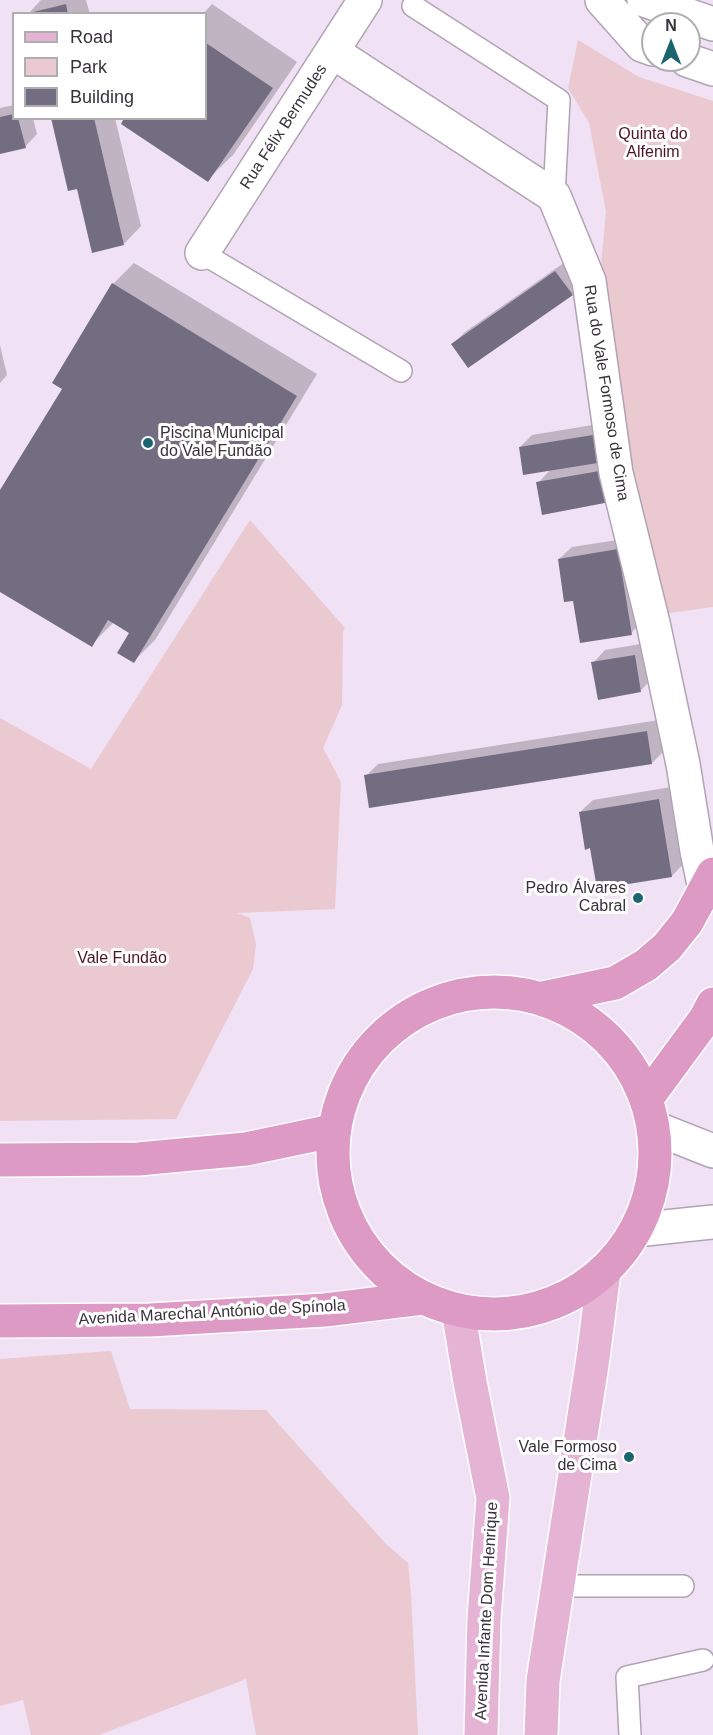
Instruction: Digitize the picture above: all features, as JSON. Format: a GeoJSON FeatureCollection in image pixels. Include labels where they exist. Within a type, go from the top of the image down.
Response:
{"type":"FeatureCollection","features":[{"type":"Feature","properties":{"kind":"highway"},"geometry":{"type":"LineString","coordinates":[[543,998],[587,1020],[623,1055],[651,1113],[656,1163],[650,1197],[636,1230],[604,1272],[560,1300],[509,1314],[458,1310],[423,1298],[370,1257],[338,1198],[332,1131],[356,1065],[406,1016],[473,992],[543,998],[615,983],[646,965],[667,947],[687,922],[709,882]]}},
{"type":"Feature","properties":{"kind":"highway"},"geometry":{"type":"LineString","coordinates":[[651,1113],[710,1019]]}},
{"type":"Feature","properties":{"kind":"highway"},"geometry":{"type":"LineString","coordinates":[[0,1160],[138,1159],[246,1149],[332,1131]]}},
{"type":"Feature","properties":{"kind":"highway","name":"Avenida Marechal António de Spínola"},"geometry":{"type":"LineString","coordinates":[[0,1321],[150,1320],[302,1311],[423,1298]]}},
{"type":"Feature","properties":{"kind":"main road"},"geometry":{"type":"LineString","coordinates":[[541,1735],[543,1681],[593,1358],[604,1272]]}},
{"type":"Feature","properties":{"kind":"main road","name":"Avenida Infante Dom Henrique"},"geometry":{"type":"LineString","coordinates":[[458,1310],[493,1498],[484,1618],[481,1735]]}},
{"type":"Feature","properties":{"kind":"street","name":"Rua Félix Bermudes"},"geometry":{"type":"LineString","coordinates":[[202,253],[365,0]]}},
{"type":"Feature","properties":{"kind":"street"},"geometry":{"type":"LineString","coordinates":[[602,0],[641,44]]}},
{"type":"Feature","properties":{"kind":"street"},"geometry":{"type":"LineString","coordinates":[[644,0],[713,24]]}},
{"type":"Feature","properties":{"kind":"street"},"geometry":{"type":"LineString","coordinates":[[333,52],[554,196]]}},
{"type":"Feature","properties":{"kind":"street","name":"Rua do Vale Formoso de Cima"},"geometry":{"type":"LineString","coordinates":[[554,196],[589,280],[616,473],[653,623],[683,764],[697,851],[709,882]]}},
{"type":"Feature","properties":{"kind":"street"},"geometry":{"type":"LineString","coordinates":[[651,1113],[713,1151]]}},
{"type":"Feature","properties":{"kind":"street"},"geometry":{"type":"LineString","coordinates":[[636,1230],[713,1222]]}},
{"type":"Feature","properties":{"kind":"lane"},"geometry":{"type":"LineString","coordinates":[[413,6],[559,100],[554,196]]}},
{"type":"Feature","properties":{"kind":"lane"},"geometry":{"type":"LineString","coordinates":[[202,253],[401,370]]}},
{"type":"Feature","properties":{"kind":"lane"},"geometry":{"type":"LineString","coordinates":[[557,1586],[683,1586]]}},
{"type":"Feature","properties":{"kind":"lane"},"geometry":{"type":"LineString","coordinates":[[630,1735],[627,1677],[703,1660]]}},
{"type":"Feature","properties":{"kind":"green space","name":"Quinta do Alfenim"},"geometry":{"type":"Polygon","coordinates":[[[578,40],[639,77],[713,101],[713,607],[669,613],[653,563],[624,436],[600,275],[606,212],[589,123],[568,88],[578,40]]]}},
{"type":"Feature","properties":{"kind":"green space","name":"Vale Fundão"},"geometry":{"type":"Polygon","coordinates":[[[250,520],[345,628],[343,631],[342,705],[323,748],[341,782],[335,909],[237,913],[250,918],[256,944],[253,969],[176,1119],[0,1121],[0,718],[91,769],[250,520]]]}},
{"type":"Feature","properties":{"kind":"green space"},"geometry":{"type":"Polygon","coordinates":[[[111,1351],[130,1409],[266,1410],[386,1544],[408,1563],[418,1735],[256,1735],[246,1679],[99,1735],[31,1735],[23,1700],[0,1706],[0,1359],[111,1351]]]}},
{"type":"Feature","properties":{"kind":"building"},"geometry":{"type":"Polygon","coordinates":[[[66,4],[68,12],[33,12],[66,4]]]}},
{"type":"Feature","properties":{"kind":"building"},"geometry":{"type":"Polygon","coordinates":[[[207,44],[273,88],[208,182],[121,124],[123,120],[207,120],[207,44]]]}},
{"type":"Feature","properties":{"kind":"building"},"geometry":{"type":"Polygon","coordinates":[[[12,114],[12,120],[19,120],[26,148],[0,154],[0,117],[12,114]]]}},
{"type":"Feature","properties":{"kind":"building"},"geometry":{"type":"Polygon","coordinates":[[[51,120],[94,120],[124,245],[92,253],[77,189],[68,191],[51,120]]]}},
{"type":"Feature","properties":{"kind":"building"},"geometry":{"type":"Polygon","coordinates":[[[555,271],[573,295],[468,368],[451,344],[555,271]]]}},
{"type":"Feature","properties":{"kind":"building","name":"Piscina Municipal do Vale Fundão"},"geometry":{"type":"Polygon","coordinates":[[[112,283],[297,396],[134,663],[117,653],[129,633],[108,620],[92,647],[0,592],[0,490],[62,389],[52,383],[112,283]]]}},
{"type":"Feature","properties":{"kind":"building"},"geometry":{"type":"Polygon","coordinates":[[[599,434],[604,462],[523,475],[519,447],[599,434]]]}},
{"type":"Feature","properties":{"kind":"building"},"geometry":{"type":"Polygon","coordinates":[[[605,470],[610,502],[542,515],[536,482],[605,470]]]}},
{"type":"Feature","properties":{"kind":"building"},"geometry":{"type":"Polygon","coordinates":[[[618,549],[632,635],[580,643],[573,601],[564,602],[558,559],[618,549]]]}},
{"type":"Feature","properties":{"kind":"building"},"geometry":{"type":"Polygon","coordinates":[[[635,655],[641,692],[598,700],[591,662],[635,655]]]}},
{"type":"Feature","properties":{"kind":"building"},"geometry":{"type":"Polygon","coordinates":[[[647,731],[652,764],[369,808],[364,775],[647,731]]]}},
{"type":"Feature","properties":{"kind":"building"},"geometry":{"type":"Polygon","coordinates":[[[659,799],[672,877],[597,889],[590,848],[585,850],[579,812],[659,799]]]}},
{"type":"Feature","properties":{"kind":"place","name":"Piscina Municipal do Vale Fundão"},"geometry":{"type":"Point","coordinates":[148,443]}},
{"type":"Feature","properties":{"kind":"place","name":"Pedro Álvares Cabral"},"geometry":{"type":"Point","coordinates":[638,898]}},
{"type":"Feature","properties":{"kind":"place","name":"Vale Formoso de Cima"},"geometry":{"type":"Point","coordinates":[629,1457]}}]}
